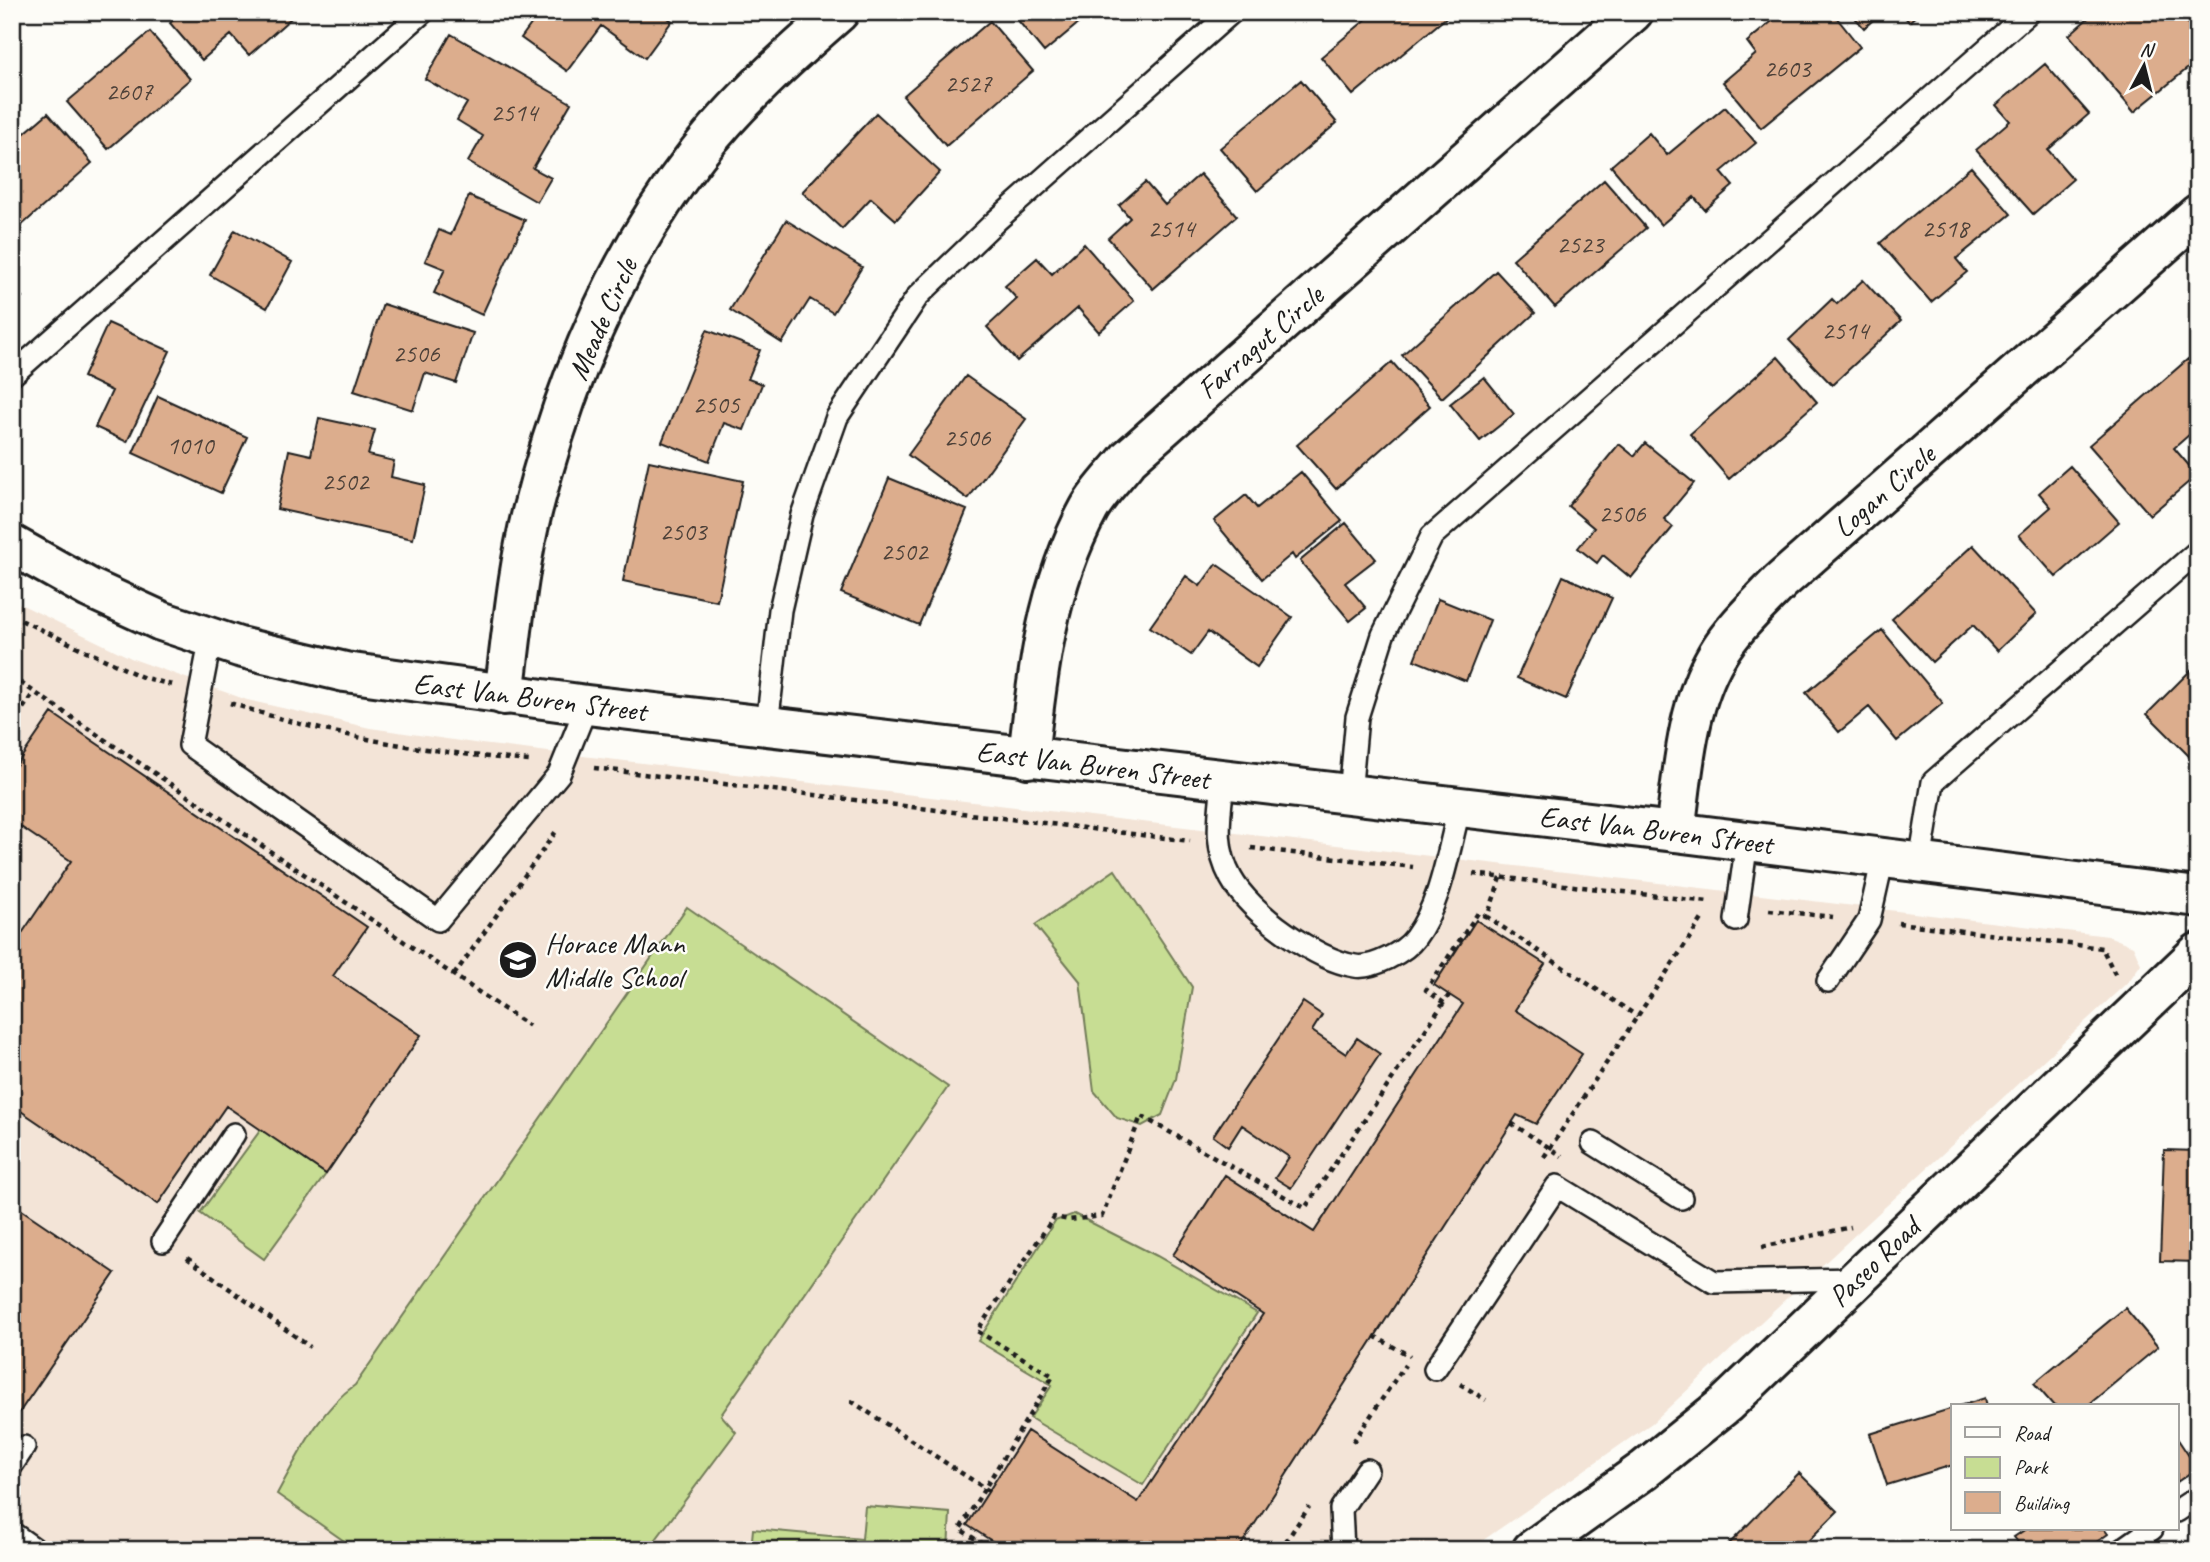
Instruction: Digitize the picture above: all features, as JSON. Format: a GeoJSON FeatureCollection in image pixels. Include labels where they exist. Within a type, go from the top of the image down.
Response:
{"type":"FeatureCollection","features":[{"type":"Feature","properties":{"kind":"street","name":"Meade Circle"},"geometry":{"type":"LineString","coordinates":[[504,695],[531,514],[578,367],[611,289],[655,211],[698,153],[755,89],[839,12]]}},
{"type":"Feature","properties":{"kind":"street","name":"Farragut Circle"},"geometry":{"type":"LineString","coordinates":[[1028,758],[1048,617],[1064,568],[1090,508],[1129,458],[1633,12]]}},
{"type":"Feature","properties":{"kind":"street","name":"Logan Circle"},"geometry":{"type":"LineString","coordinates":[[1675,832],[1696,702],[1717,656],[1740,625],[1790,573],[2198,214]]}},
{"type":"Feature","properties":{"kind":"street","name":"East Van Buren Street"},"geometry":{"type":"LineString","coordinates":[[12,545],[89,588],[162,621],[345,673],[504,695],[1675,832],[2198,897]]}},
{"type":"Feature","properties":{"kind":"street","name":"Paseo Road"},"geometry":{"type":"LineString","coordinates":[[1532,1550],[1644,1470],[1716,1413],[2198,953]]}},
{"type":"Feature","properties":{"kind":"lane"},"geometry":{"type":"LineString","coordinates":[[12,375],[423,12]]}},
{"type":"Feature","properties":{"kind":"lane"},"geometry":{"type":"LineString","coordinates":[[767,726],[780,610],[789,569],[802,515],[837,417],[918,296],[997,220],[1232,12]]}},
{"type":"Feature","properties":{"kind":"lane"},"geometry":{"type":"LineString","coordinates":[[1350,794],[1357,717],[1383,635],[1432,536],[2029,12]]}},
{"type":"Feature","properties":{"kind":"lane"},"geometry":{"type":"LineString","coordinates":[[1828,981],[1869,920],[1901,860],[1933,782],[2198,551]]}},
{"type":"Feature","properties":{"kind":"lane"},"geometry":{"type":"LineString","coordinates":[[211,637],[190,745],[438,920],[559,774],[587,705]]}},
{"type":"Feature","properties":{"kind":"lane"},"geometry":{"type":"LineString","coordinates":[[1223,780],[1218,844],[1232,880],[1265,916],[1306,946],[1356,967],[1396,956],[1415,939],[1437,898],[1460,807]]}},
{"type":"Feature","properties":{"kind":"lane"},"geometry":{"type":"LineString","coordinates":[[1736,920],[1747,841]]}},
{"type":"Feature","properties":{"kind":"lane"},"geometry":{"type":"LineString","coordinates":[[163,1241],[234,1135]]}},
{"type":"Feature","properties":{"kind":"lane"},"geometry":{"type":"LineString","coordinates":[[1593,1143],[1681,1198]]}},
{"type":"Feature","properties":{"kind":"lane"},"geometry":{"type":"LineString","coordinates":[[1435,1369],[1557,1186],[1714,1282],[1857,1279]]}},
{"type":"Feature","properties":{"kind":"lane"},"geometry":{"type":"LineString","coordinates":[[1343,1550],[1341,1509],[1367,1470]]}},
{"type":"Feature","properties":{"kind":"lane"},"geometry":{"type":"LineString","coordinates":[[2178,1510],[2198,1497]]}},
{"type":"Feature","properties":{"kind":"lane"},"geometry":{"type":"LineString","coordinates":[[2122,1550],[2151,1530]]}},
{"type":"Feature","properties":{"kind":"lane"},"geometry":{"type":"LineString","coordinates":[[12,1533],[36,1550]]}},
{"type":"Feature","properties":{"kind":"path"},"geometry":{"type":"LineString","coordinates":[[12,677],[529,1026]]}},
{"type":"Feature","properties":{"kind":"path"},"geometry":{"type":"LineString","coordinates":[[12,725],[34,692]]}},
{"type":"Feature","properties":{"kind":"path"},"geometry":{"type":"LineString","coordinates":[[592,780],[600,769]]}},
{"type":"Feature","properties":{"kind":"path"},"geometry":{"type":"LineString","coordinates":[[454,975],[561,823]]}},
{"type":"Feature","properties":{"kind":"path"},"geometry":{"type":"LineString","coordinates":[[1487,917],[1501,877]]}},
{"type":"Feature","properties":{"kind":"path"},"geometry":{"type":"LineString","coordinates":[[1542,1159],[1703,918],[1708,902]]}},
{"type":"Feature","properties":{"kind":"path"},"geometry":{"type":"LineString","coordinates":[[1444,1003],[1426,990],[1478,912],[1637,1016]]}},
{"type":"Feature","properties":{"kind":"path"},"geometry":{"type":"LineString","coordinates":[[992,1550],[960,1529],[987,1490],[1053,1376],[977,1331],[1054,1217],[1069,1220],[1102,1216],[1141,1116],[1305,1208],[1450,995]]}},
{"type":"Feature","properties":{"kind":"path"},"geometry":{"type":"LineString","coordinates":[[163,1241],[310,1347]]}},
{"type":"Feature","properties":{"kind":"path"},"geometry":{"type":"LineString","coordinates":[[1410,1357],[1418,1345]]}},
{"type":"Feature","properties":{"kind":"path"},"geometry":{"type":"LineString","coordinates":[[851,1401],[987,1490]]}},
{"type":"Feature","properties":{"kind":"shaded area"},"geometry":{"type":"Polygon","coordinates":[[[12,600],[133,659],[247,700],[370,728],[481,744],[2108,936],[2133,946],[2141,964],[2129,981],[1652,1423],[1469,1550],[12,1550],[12,600]]]}},
{"type":"Feature","properties":{"kind":"green space"},"geometry":{"type":"Polygon","coordinates":[[[1115,870],[1192,987],[1176,1079],[1162,1115],[1142,1126],[1117,1118],[1094,1091],[1080,981],[1035,925],[1115,870]]]}},
{"type":"Feature","properties":{"kind":"green space"},"geometry":{"type":"Polygon","coordinates":[[[687,907],[948,1087],[721,1415],[736,1432],[648,1550],[357,1550],[277,1494],[320,1420],[342,1395],[355,1385],[687,907]]]}},
{"type":"Feature","properties":{"kind":"green space"},"geometry":{"type":"Polygon","coordinates":[[[262,1128],[326,1174],[264,1259],[200,1213],[262,1128]]]}},
{"type":"Feature","properties":{"kind":"green space"},"geometry":{"type":"Polygon","coordinates":[[[1074,1214],[1157,1256],[1257,1313],[1143,1485],[1030,1418],[1052,1385],[978,1341],[1055,1221],[1074,1214]]]}},
{"type":"Feature","properties":{"kind":"green space"},"geometry":{"type":"Polygon","coordinates":[[[865,1506],[950,1513],[948,1550],[751,1550],[753,1529],[862,1539],[865,1506]]]}},
{"type":"Feature","properties":{"kind":"building"},"geometry":{"type":"Polygon","coordinates":[[[181,12],[298,12],[249,55],[231,35],[202,60],[170,23],[181,12]]]}},
{"type":"Feature","properties":{"kind":"building"},"geometry":{"type":"Polygon","coordinates":[[[540,12],[660,12],[672,21],[645,58],[601,26],[567,71],[521,38],[540,12]]]}},
{"type":"Feature","properties":{"kind":"building"},"geometry":{"type":"Polygon","coordinates":[[[1011,12],[1092,12],[1044,52],[1011,12]]]}},
{"type":"Feature","properties":{"kind":"building"},"geometry":{"type":"Polygon","coordinates":[[[1375,12],[1446,12],[1448,16],[1353,95],[1321,57],[1375,12]]]}},
{"type":"Feature","properties":{"kind":"building"},"geometry":{"type":"Polygon","coordinates":[[[1783,12],[1832,12],[1860,47],[1761,128],[1723,82],[1756,54],[1747,42],[1783,12]]]}},
{"type":"Feature","properties":{"kind":"building"},"geometry":{"type":"Polygon","coordinates":[[[1850,12],[1882,12],[1864,28],[1850,12]]]}},
{"type":"Feature","properties":{"kind":"building"},"geometry":{"type":"Polygon","coordinates":[[[1901,12],[1920,12],[1909,22],[1901,12]]]}},
{"type":"Feature","properties":{"kind":"building"},"geometry":{"type":"Polygon","coordinates":[[[2095,12],[2178,12],[2198,35],[2198,60],[2134,112],[2069,35],[2095,12]]]}},
{"type":"Feature","properties":{"kind":"building"},"geometry":{"type":"Polygon","coordinates":[[[990,21],[1033,71],[946,146],[903,96],[990,21]]]}},
{"type":"Feature","properties":{"kind":"building"},"geometry":{"type":"Polygon","coordinates":[[[150,32],[190,79],[108,149],[67,102],[150,32]]]}},
{"type":"Feature","properties":{"kind":"building"},"geometry":{"type":"Polygon","coordinates":[[[451,34],[571,103],[533,168],[551,178],[537,202],[468,162],[483,136],[457,120],[467,103],[425,79],[451,34]]]}},
{"type":"Feature","properties":{"kind":"building"},"geometry":{"type":"Polygon","coordinates":[[[2045,64],[2089,114],[2048,150],[2073,179],[2033,214],[1976,150],[2010,121],[1996,105],[2045,64]]]}},
{"type":"Feature","properties":{"kind":"building"},"geometry":{"type":"Polygon","coordinates":[[[1301,80],[1337,123],[1257,191],[1220,148],[1301,80]]]}},
{"type":"Feature","properties":{"kind":"building"},"geometry":{"type":"Polygon","coordinates":[[[1725,107],[1756,143],[1721,172],[1733,186],[1705,210],[1694,197],[1661,225],[1611,166],[1649,133],[1667,155],[1725,107]]]}},
{"type":"Feature","properties":{"kind":"building"},"geometry":{"type":"Polygon","coordinates":[[[48,113],[92,163],[12,234],[12,144],[48,113]]]}},
{"type":"Feature","properties":{"kind":"building"},"geometry":{"type":"Polygon","coordinates":[[[876,113],[940,172],[896,220],[871,198],[842,229],[802,192],[876,113]]]}},
{"type":"Feature","properties":{"kind":"building"},"geometry":{"type":"Polygon","coordinates":[[[1971,167],[2011,214],[1956,259],[1967,272],[1931,302],[1880,243],[1971,167]]]}},
{"type":"Feature","properties":{"kind":"building"},"geometry":{"type":"Polygon","coordinates":[[[1200,174],[1237,216],[1153,289],[1108,238],[1130,218],[1119,205],[1145,182],[1165,205],[1200,174]]]}},
{"type":"Feature","properties":{"kind":"building"},"geometry":{"type":"Polygon","coordinates":[[[1604,180],[1646,228],[1555,307],[1513,259],[1604,180]]]}},
{"type":"Feature","properties":{"kind":"building"},"geometry":{"type":"Polygon","coordinates":[[[469,196],[525,220],[482,315],[434,293],[445,269],[425,261],[439,230],[451,235],[469,196]]]}},
{"type":"Feature","properties":{"kind":"building"},"geometry":{"type":"Polygon","coordinates":[[[786,220],[862,267],[833,313],[810,299],[782,343],[730,310],[786,220]]]}},
{"type":"Feature","properties":{"kind":"building"},"geometry":{"type":"Polygon","coordinates":[[[235,230],[292,262],[267,308],[210,275],[235,230]]]}},
{"type":"Feature","properties":{"kind":"building"},"geometry":{"type":"Polygon","coordinates":[[[1084,244],[1134,301],[1099,332],[1078,308],[1017,361],[987,327],[1017,299],[1005,286],[1037,258],[1052,274],[1084,244]]]}},
{"type":"Feature","properties":{"kind":"building"},"geometry":{"type":"Polygon","coordinates":[[[1496,271],[1535,313],[1442,398],[1402,355],[1496,271]]]}},
{"type":"Feature","properties":{"kind":"building"},"geometry":{"type":"Polygon","coordinates":[[[1863,280],[1901,321],[1832,385],[1789,340],[1832,299],[1837,304],[1863,280]]]}},
{"type":"Feature","properties":{"kind":"building"},"geometry":{"type":"Polygon","coordinates":[[[12,286],[22,297],[12,305],[12,286]]]}},
{"type":"Feature","properties":{"kind":"building"},"geometry":{"type":"Polygon","coordinates":[[[383,304],[473,333],[456,383],[425,373],[413,410],[354,391],[383,304]]]}},
{"type":"Feature","properties":{"kind":"building"},"geometry":{"type":"Polygon","coordinates":[[[108,323],[170,351],[127,442],[95,427],[112,391],[83,377],[108,323]]]}},
{"type":"Feature","properties":{"kind":"building"},"geometry":{"type":"Polygon","coordinates":[[[707,330],[760,350],[748,379],[762,384],[744,430],[724,423],[709,461],[662,442],[707,330]]]}},
{"type":"Feature","properties":{"kind":"building"},"geometry":{"type":"Polygon","coordinates":[[[1778,357],[1817,402],[1729,479],[1690,434],[1778,357]]]}},
{"type":"Feature","properties":{"kind":"building"},"geometry":{"type":"Polygon","coordinates":[[[2188,359],[2198,370],[2198,427],[2174,448],[2197,475],[2150,515],[2089,445],[2188,359]]]}},
{"type":"Feature","properties":{"kind":"building"},"geometry":{"type":"Polygon","coordinates":[[[1392,362],[1430,406],[1336,489],[1297,445],[1392,362]]]}},
{"type":"Feature","properties":{"kind":"building"},"geometry":{"type":"Polygon","coordinates":[[[966,376],[1026,419],[968,499],[908,455],[966,376]]]}},
{"type":"Feature","properties":{"kind":"building"},"geometry":{"type":"Polygon","coordinates":[[[1484,377],[1514,414],[1480,441],[1450,404],[1484,377]]]}},
{"type":"Feature","properties":{"kind":"building"},"geometry":{"type":"Polygon","coordinates":[[[158,396],[247,437],[221,493],[133,453],[158,396]]]}},
{"type":"Feature","properties":{"kind":"building"},"geometry":{"type":"Polygon","coordinates":[[[319,418],[375,430],[368,455],[394,461],[391,477],[425,485],[413,539],[277,509],[289,450],[311,455],[319,418]]]}},
{"type":"Feature","properties":{"kind":"building"},"geometry":{"type":"Polygon","coordinates":[[[1645,443],[1694,483],[1664,519],[1673,527],[1631,578],[1603,555],[1597,563],[1578,548],[1594,528],[1568,506],[1619,444],[1634,456],[1645,443]]]}},
{"type":"Feature","properties":{"kind":"building"},"geometry":{"type":"Polygon","coordinates":[[[649,461],[743,481],[717,601],[623,581],[649,461]]]}},
{"type":"Feature","properties":{"kind":"building"},"geometry":{"type":"Polygon","coordinates":[[[2070,466],[2119,522],[2056,577],[2019,535],[2051,507],[2039,493],[2070,466]]]}},
{"type":"Feature","properties":{"kind":"building"},"geometry":{"type":"Polygon","coordinates":[[[1301,472],[1342,521],[1295,559],[1292,554],[1262,579],[1214,521],[1246,495],[1257,508],[1301,472]]]}},
{"type":"Feature","properties":{"kind":"building"},"geometry":{"type":"Polygon","coordinates":[[[889,478],[967,510],[919,625],[841,593],[889,478]]]}},
{"type":"Feature","properties":{"kind":"building"},"geometry":{"type":"Polygon","coordinates":[[[1346,523],[1376,559],[1345,583],[1366,608],[1350,621],[1300,561],[1346,523]]]}},
{"type":"Feature","properties":{"kind":"building"},"geometry":{"type":"Polygon","coordinates":[[[1973,545],[2036,614],[1997,651],[1973,625],[1932,662],[1892,619],[1973,545]]]}},
{"type":"Feature","properties":{"kind":"building"},"geometry":{"type":"Polygon","coordinates":[[[1216,564],[1292,617],[1257,667],[1208,632],[1191,655],[1150,627],[1186,576],[1200,586],[1216,564]]]}},
{"type":"Feature","properties":{"kind":"building"},"geometry":{"type":"Polygon","coordinates":[[[1563,576],[1612,598],[1566,699],[1517,678],[1563,576]]]}},
{"type":"Feature","properties":{"kind":"building"},"geometry":{"type":"Polygon","coordinates":[[[1438,599],[1490,620],[1466,681],[1414,660],[1438,599]]]}},
{"type":"Feature","properties":{"kind":"building"},"geometry":{"type":"Polygon","coordinates":[[[1882,630],[1943,703],[1897,741],[1869,707],[1839,732],[1806,693],[1882,630]]]}},
{"type":"Feature","properties":{"kind":"building"},"geometry":{"type":"Polygon","coordinates":[[[2198,663],[2198,749],[2190,757],[2147,714],[2198,663]]]}},
{"type":"Feature","properties":{"kind":"building"},"geometry":{"type":"Polygon","coordinates":[[[52,713],[367,927],[333,976],[421,1035],[326,1174],[226,1106],[158,1204],[12,1105],[12,948],[71,861],[12,821],[12,771],[52,713]]]}},
{"type":"Feature","properties":{"kind":"building"},"geometry":{"type":"Polygon","coordinates":[[[1476,920],[1545,964],[1515,1010],[1582,1054],[1536,1124],[1517,1115],[1238,1550],[1006,1550],[967,1525],[1027,1431],[1138,1502],[1263,1314],[1173,1255],[1225,1175],[1314,1232],[1463,1004],[1434,985],[1476,920]]]}},
{"type":"Feature","properties":{"kind":"building"},"geometry":{"type":"Polygon","coordinates":[[[1303,1002],[1322,1015],[1312,1031],[1346,1054],[1357,1038],[1380,1054],[1291,1188],[1275,1178],[1289,1157],[1242,1125],[1228,1147],[1213,1136],[1303,1002]]]}},
{"type":"Feature","properties":{"kind":"building"},"geometry":{"type":"Polygon","coordinates":[[[2164,1150],[2198,1151],[2198,1262],[2160,1261],[2164,1150]]]}},
{"type":"Feature","properties":{"kind":"building"},"geometry":{"type":"Polygon","coordinates":[[[12,1205],[115,1273],[12,1423],[12,1205]]]}},
{"type":"Feature","properties":{"kind":"building"},"geometry":{"type":"Polygon","coordinates":[[[2125,1308],[2158,1347],[2089,1404],[2052,1404],[2034,1383],[2125,1308]]]}},
{"type":"Feature","properties":{"kind":"building"},"geometry":{"type":"Polygon","coordinates":[[[1985,1398],[1986,1404],[1966,1404],[1985,1398]]]}},
{"type":"Feature","properties":{"kind":"building"},"geometry":{"type":"Polygon","coordinates":[[[1951,1409],[1951,1466],[1887,1485],[1870,1434],[1951,1409]]]}},
{"type":"Feature","properties":{"kind":"building"},"geometry":{"type":"Polygon","coordinates":[[[2178,1440],[2197,1468],[2178,1481],[2178,1440]]]}},
{"type":"Feature","properties":{"kind":"building"},"geometry":{"type":"Polygon","coordinates":[[[1799,1473],[1838,1511],[1799,1550],[1723,1550],[1799,1473]]]}},
{"type":"Feature","properties":{"kind":"building"},"geometry":{"type":"Polygon","coordinates":[[[2024,1530],[2105,1530],[2108,1534],[2085,1550],[2024,1550],[2014,1537],[2024,1530]]]}},
{"type":"Feature","properties":{"kind":"place","name":"Horace Mann Middle School"},"geometry":{"type":"Point","coordinates":[518,960]}}]}
